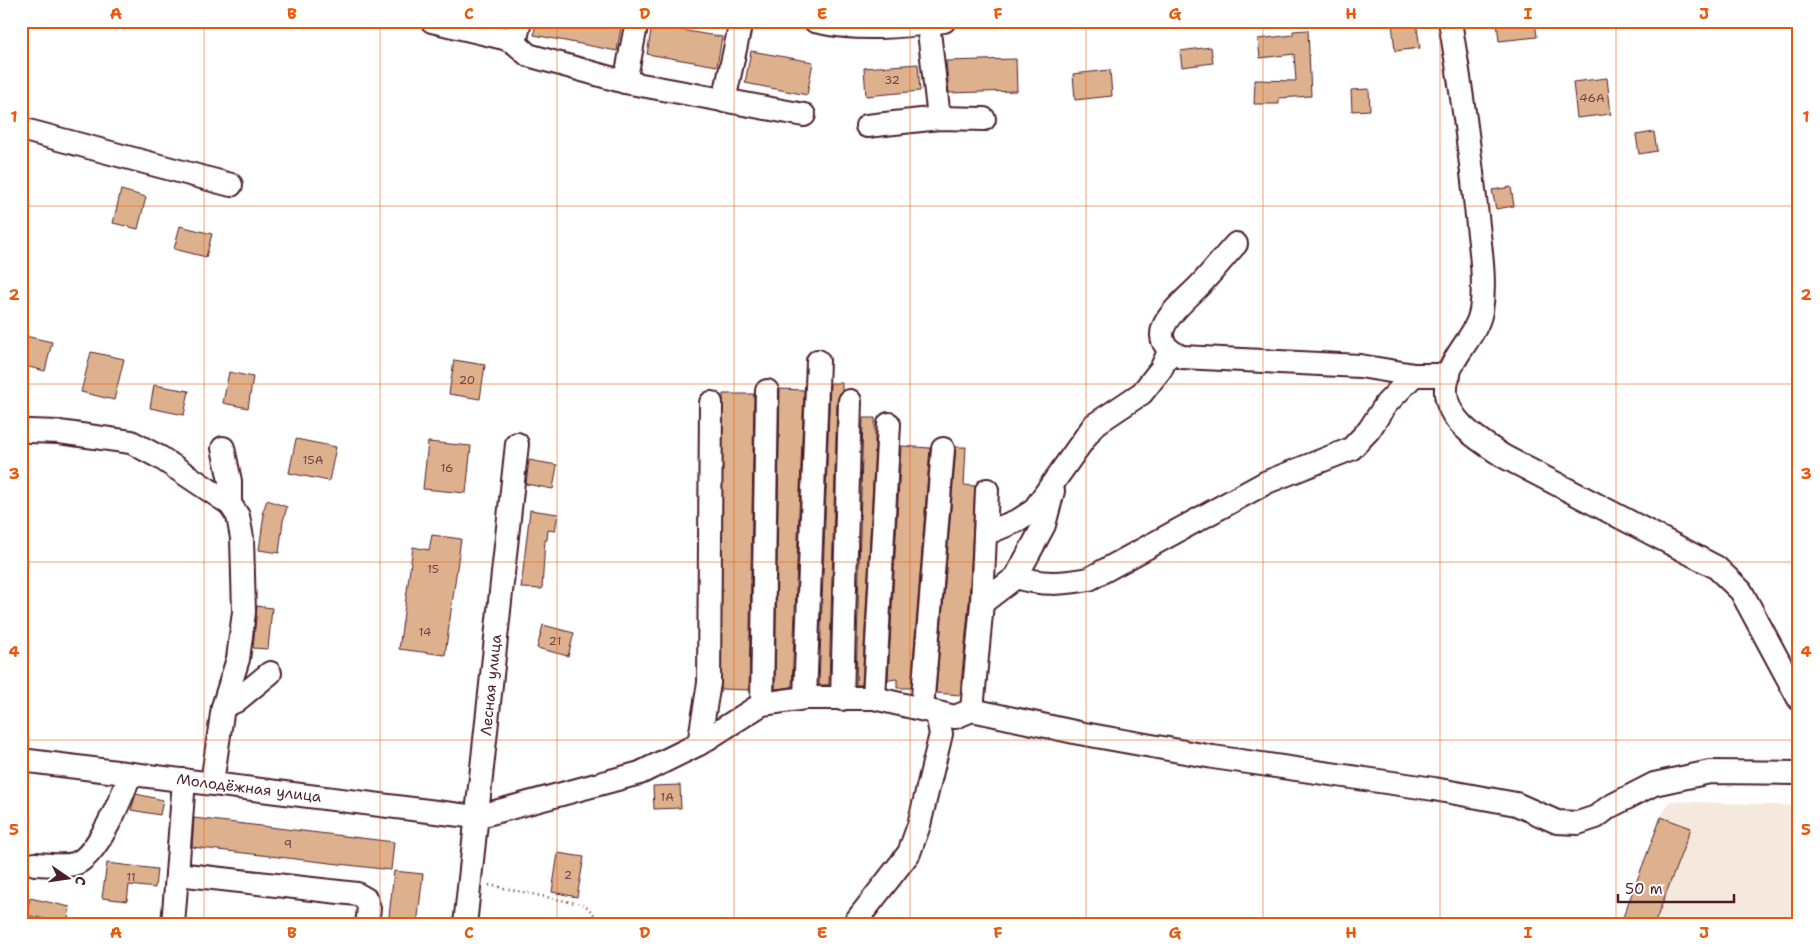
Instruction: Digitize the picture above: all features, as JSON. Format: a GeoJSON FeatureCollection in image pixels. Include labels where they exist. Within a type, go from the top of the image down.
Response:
{"type":"FeatureCollection","features":[{"type":"Feature","properties":{"kind":"street"},"geometry":{"type":"LineString","coordinates":[[432,21],[504,38],[515,43],[528,55],[625,82],[804,115]]}},
{"type":"Feature","properties":{"kind":"street"},"geometry":{"type":"LineString","coordinates":[[515,43],[520,21]]}},
{"type":"Feature","properties":{"kind":"street"},"geometry":{"type":"LineString","coordinates":[[625,82],[637,21]]}},
{"type":"Feature","properties":{"kind":"street"},"geometry":{"type":"LineString","coordinates":[[724,101],[741,21]]}},
{"type":"Feature","properties":{"kind":"street"},"geometry":{"type":"LineString","coordinates":[[815,21],[837,26],[905,26],[936,22],[939,118]]}},
{"type":"Feature","properties":{"kind":"street"},"geometry":{"type":"LineString","coordinates":[[1450,21],[1468,127],[1483,280],[1481,313],[1455,357],[1449,375],[1446,394],[1453,415],[1473,435],[1502,456],[1716,567],[1741,591],[1799,699]]}},
{"type":"Feature","properties":{"kind":"street"},"geometry":{"type":"LineString","coordinates":[[867,126],[939,118],[984,120]]}},
{"type":"Feature","properties":{"kind":"street"},"geometry":{"type":"LineString","coordinates":[[21,129],[231,185]]}},
{"type":"Feature","properties":{"kind":"street"},"geometry":{"type":"LineString","coordinates":[[1236,244],[1200,285],[1174,309],[1164,323],[1162,338],[1169,352],[1182,358],[1360,366],[1414,375],[1449,375]]}},
{"type":"Feature","properties":{"kind":"street"},"geometry":{"type":"LineString","coordinates":[[985,534],[1018,520],[1033,511],[1094,425],[1142,393],[1161,368],[1169,352]]}},
{"type":"Feature","properties":{"kind":"street"},"geometry":{"type":"LineString","coordinates":[[805,698],[818,361]]}},
{"type":"Feature","properties":{"kind":"street"},"geometry":{"type":"LineString","coordinates":[[1016,577],[1036,583],[1059,584],[1089,579],[1162,541],[1267,482],[1351,448],[1369,430],[1386,404],[1414,375]]}},
{"type":"Feature","properties":{"kind":"street"},"geometry":{"type":"LineString","coordinates":[[762,704],[767,390]]}},
{"type":"Feature","properties":{"kind":"street"},"geometry":{"type":"LineString","coordinates":[[842,700],[850,401]]}},
{"type":"Feature","properties":{"kind":"street"},"geometry":{"type":"LineString","coordinates":[[699,744],[710,684],[711,403]]}},
{"type":"Feature","properties":{"kind":"street"},"geometry":{"type":"LineString","coordinates":[[874,698],[889,424]]}},
{"type":"Feature","properties":{"kind":"street"},"geometry":{"type":"LineString","coordinates":[[28,432],[59,432],[130,442],[161,458],[230,504],[238,516],[242,538],[244,612],[238,659],[223,707],[212,783]]}},
{"type":"Feature","properties":{"kind":"street","name":"Лесная улица"},"geometry":{"type":"LineString","coordinates":[[465,925],[517,444]]}},
{"type":"Feature","properties":{"kind":"street"},"geometry":{"type":"LineString","coordinates":[[222,448],[230,481],[230,504]]}},
{"type":"Feature","properties":{"kind":"street"},"geometry":{"type":"LineString","coordinates":[[854,925],[909,853],[919,825],[941,734],[930,711],[943,449]]}},
{"type":"Feature","properties":{"kind":"street"},"geometry":{"type":"LineString","coordinates":[[982,603],[1016,577],[1044,525],[1056,481]]}},
{"type":"Feature","properties":{"kind":"street"},"geometry":{"type":"LineString","coordinates":[[972,710],[982,603],[987,490]]}},
{"type":"Feature","properties":{"kind":"street"},"geometry":{"type":"LineString","coordinates":[[223,707],[236,700],[270,673]]}},
{"type":"Feature","properties":{"kind":"street"},"geometry":{"type":"LineString","coordinates":[[476,817],[640,773],[699,744],[762,704],[805,698],[842,700],[874,698],[954,717],[972,710],[1079,733],[1213,757],[1434,789],[1516,804],[1557,822],[1578,823],[1596,818],[1609,807],[1654,784],[1710,772],[1799,773]]}},
{"type":"Feature","properties":{"kind":"street","name":"Молодёжная улица"},"geometry":{"type":"LineString","coordinates":[[21,760],[476,817]]}},
{"type":"Feature","properties":{"kind":"street"},"geometry":{"type":"LineString","coordinates":[[36,864],[73,865],[82,861],[93,849],[124,792],[130,774]]}},
{"type":"Feature","properties":{"kind":"street"},"geometry":{"type":"LineString","coordinates":[[173,925],[184,780]]}},
{"type":"Feature","properties":{"kind":"street"},"geometry":{"type":"LineString","coordinates":[[177,874],[356,894],[366,899],[369,908],[367,925]]}},
{"type":"Feature","properties":{"kind":"path"},"geometry":{"type":"LineString","coordinates":[[470,881],[585,905],[604,925]]}},
{"type":"Feature","properties":{"kind":"shaded area"},"geometry":{"type":"Polygon","coordinates":[[[1670,801],[1799,806],[1799,925],[1620,925],[1661,817],[1670,801]]]}},
{"type":"Feature","properties":{"kind":"building"},"geometry":{"type":"Polygon","coordinates":[[[536,21],[622,21],[617,51],[534,35],[536,21]]]}},
{"type":"Feature","properties":{"kind":"building"},"geometry":{"type":"Polygon","coordinates":[[[1416,21],[1420,48],[1395,51],[1392,23],[1416,21]]]}},
{"type":"Feature","properties":{"kind":"building"},"geometry":{"type":"Polygon","coordinates":[[[1535,21],[1537,37],[1499,41],[1497,23],[1535,21]]]}},
{"type":"Feature","properties":{"kind":"building"},"geometry":{"type":"Polygon","coordinates":[[[652,25],[722,37],[717,66],[647,54],[652,25]]]}},
{"type":"Feature","properties":{"kind":"building"},"geometry":{"type":"Polygon","coordinates":[[[1308,30],[1311,96],[1279,98],[1279,104],[1254,104],[1255,80],[1296,81],[1294,54],[1260,58],[1258,39],[1293,35],[1293,31],[1308,30]]]}},
{"type":"Feature","properties":{"kind":"building"},"geometry":{"type":"Polygon","coordinates":[[[1211,47],[1213,63],[1182,67],[1180,51],[1211,47]]]}},
{"type":"Feature","properties":{"kind":"building"},"geometry":{"type":"Polygon","coordinates":[[[751,51],[813,62],[807,95],[745,83],[751,51]]]}},
{"type":"Feature","properties":{"kind":"building"},"geometry":{"type":"Polygon","coordinates":[[[1016,59],[1017,91],[949,93],[946,61],[1016,59]]]}},
{"type":"Feature","properties":{"kind":"building"},"geometry":{"type":"Polygon","coordinates":[[[918,64],[920,91],[866,96],[864,68],[918,64]]]}},
{"type":"Feature","properties":{"kind":"building"},"geometry":{"type":"Polygon","coordinates":[[[1110,70],[1112,96],[1075,100],[1073,74],[1110,70]]]}},
{"type":"Feature","properties":{"kind":"building"},"geometry":{"type":"Polygon","coordinates":[[[1607,78],[1611,114],[1577,118],[1573,82],[1607,78]]]}},
{"type":"Feature","properties":{"kind":"building"},"geometry":{"type":"Polygon","coordinates":[[[1369,89],[1370,110],[1352,111],[1351,90],[1369,89]]]}},
{"type":"Feature","properties":{"kind":"building"},"geometry":{"type":"Polygon","coordinates":[[[1654,132],[1657,151],[1639,154],[1636,135],[1654,132]]]}},
{"type":"Feature","properties":{"kind":"building"},"geometry":{"type":"Polygon","coordinates":[[[1511,187],[1514,206],[1496,209],[1492,190],[1511,187]]]}},
{"type":"Feature","properties":{"kind":"building"},"geometry":{"type":"Polygon","coordinates":[[[121,190],[146,197],[138,229],[113,223],[121,190]]]}},
{"type":"Feature","properties":{"kind":"building"},"geometry":{"type":"Polygon","coordinates":[[[180,226],[212,234],[206,257],[174,249],[180,226]]]}},
{"type":"Feature","properties":{"kind":"building"},"geometry":{"type":"Polygon","coordinates":[[[25,336],[52,342],[45,371],[21,365],[25,336]]]}},
{"type":"Feature","properties":{"kind":"building"},"geometry":{"type":"Polygon","coordinates":[[[91,352],[124,359],[114,400],[81,392],[91,352]]]}},
{"type":"Feature","properties":{"kind":"building"},"geometry":{"type":"Polygon","coordinates":[[[454,360],[485,365],[480,399],[449,394],[454,360]]]}},
{"type":"Feature","properties":{"kind":"building"},"geometry":{"type":"Polygon","coordinates":[[[229,372],[253,377],[248,408],[223,403],[229,372]]]}},
{"type":"Feature","properties":{"kind":"building"},"geometry":{"type":"Polygon","coordinates":[[[830,383],[842,383],[842,391],[837,401],[829,685],[819,685],[830,383]]]}},
{"type":"Feature","properties":{"kind":"building"},"geometry":{"type":"Polygon","coordinates":[[[154,385],[189,391],[184,415],[150,408],[154,385]]]}},
{"type":"Feature","properties":{"kind":"building"},"geometry":{"type":"Polygon","coordinates":[[[780,389],[804,390],[792,687],[775,689],[780,389]]]}},
{"type":"Feature","properties":{"kind":"building"},"geometry":{"type":"Polygon","coordinates":[[[723,394],[754,394],[749,690],[721,689],[723,394]]]}},
{"type":"Feature","properties":{"kind":"building"},"geometry":{"type":"Polygon","coordinates":[[[863,418],[875,418],[875,445],[862,685],[856,685],[863,418]]]}},
{"type":"Feature","properties":{"kind":"building"},"geometry":{"type":"Polygon","coordinates":[[[296,439],[336,447],[329,481],[289,473],[296,439]]]}},
{"type":"Feature","properties":{"kind":"building"},"geometry":{"type":"Polygon","coordinates":[[[428,442],[471,446],[466,493],[423,489],[428,442]]]}},
{"type":"Feature","properties":{"kind":"building"},"geometry":{"type":"Polygon","coordinates":[[[901,446],[930,448],[911,688],[897,688],[897,679],[888,680],[901,446]]]}},
{"type":"Feature","properties":{"kind":"building"},"geometry":{"type":"Polygon","coordinates":[[[956,447],[966,447],[964,485],[975,486],[969,602],[960,695],[936,693],[956,447]]]}},
{"type":"Feature","properties":{"kind":"building"},"geometry":{"type":"Polygon","coordinates":[[[529,460],[557,465],[553,489],[526,484],[529,460]]]}},
{"type":"Feature","properties":{"kind":"building"},"geometry":{"type":"Polygon","coordinates":[[[267,500],[287,507],[283,521],[279,553],[259,550],[264,514],[262,514],[267,500]]]}},
{"type":"Feature","properties":{"kind":"building"},"geometry":{"type":"Polygon","coordinates":[[[530,510],[558,514],[555,531],[548,530],[547,540],[545,540],[542,589],[521,588],[530,510]]]}},
{"type":"Feature","properties":{"kind":"building"},"geometry":{"type":"Polygon","coordinates":[[[432,535],[461,539],[445,655],[399,649],[413,547],[429,550],[432,535]]]}},
{"type":"Feature","properties":{"kind":"building"},"geometry":{"type":"Polygon","coordinates":[[[257,606],[272,608],[268,649],[253,648],[257,606]]]}},
{"type":"Feature","properties":{"kind":"building"},"geometry":{"type":"Polygon","coordinates":[[[543,625],[574,633],[568,656],[537,648],[543,625]]]}},
{"type":"Feature","properties":{"kind":"building"},"geometry":{"type":"Polygon","coordinates":[[[680,785],[681,808],[654,809],[653,786],[680,785]]]}},
{"type":"Feature","properties":{"kind":"building"},"geometry":{"type":"Polygon","coordinates":[[[136,794],[163,800],[160,815],[131,810],[136,794]]]}},
{"type":"Feature","properties":{"kind":"building"},"geometry":{"type":"Polygon","coordinates":[[[1661,817],[1691,828],[1654,925],[1620,925],[1661,817]]]}},
{"type":"Feature","properties":{"kind":"building"},"geometry":{"type":"Polygon","coordinates":[[[194,818],[394,842],[391,870],[192,847],[194,818]]]}},
{"type":"Feature","properties":{"kind":"building"},"geometry":{"type":"Polygon","coordinates":[[[558,853],[584,857],[577,897],[552,892],[558,853]]]}},
{"type":"Feature","properties":{"kind":"building"},"geometry":{"type":"Polygon","coordinates":[[[107,863],[157,869],[155,888],[129,885],[127,901],[102,898],[107,863]]]}},
{"type":"Feature","properties":{"kind":"building"},"geometry":{"type":"Polygon","coordinates":[[[394,871],[423,874],[417,925],[388,925],[394,871]]]}},
{"type":"Feature","properties":{"kind":"building"},"geometry":{"type":"Polygon","coordinates":[[[30,898],[70,907],[67,924],[26,915],[30,898]]]}}]}
